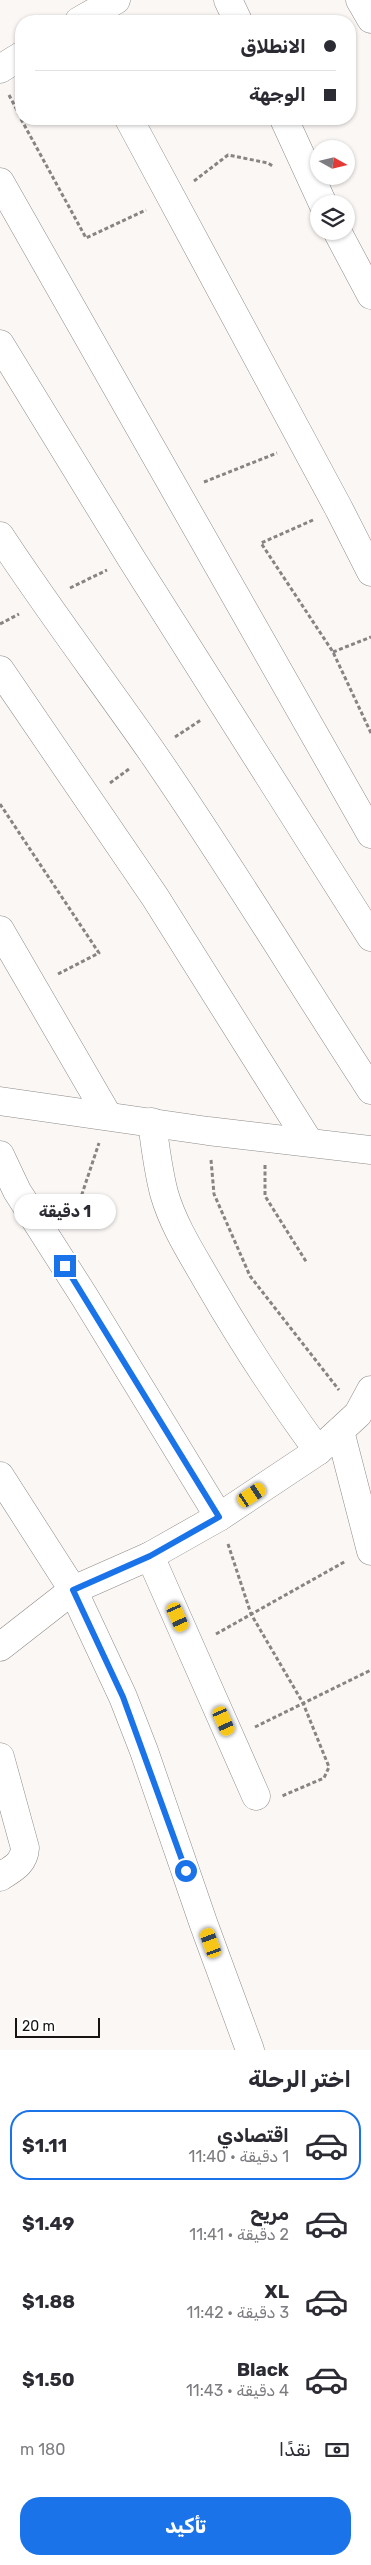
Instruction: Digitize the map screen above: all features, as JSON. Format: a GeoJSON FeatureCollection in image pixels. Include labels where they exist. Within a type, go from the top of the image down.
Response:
{"type":"FeatureCollection","features":[{"type":"Feature","properties":{"kind":"street"},"geometry":{"type":"LineString","coordinates":[[90,15],[116,0]]}},
{"type":"Feature","properties":{"kind":"street"},"geometry":{"type":"LineString","coordinates":[[228,0],[235,15]]}},
{"type":"Feature","properties":{"kind":"street"},"geometry":{"type":"LineString","coordinates":[[360,0],[371,19]]}},
{"type":"Feature","properties":{"kind":"street"},"geometry":{"type":"LineString","coordinates":[[2,78],[15,63]]}},
{"type":"Feature","properties":{"kind":"street"},"geometry":{"type":"LineString","coordinates":[[132,125],[340,509],[371,572]]}},
{"type":"Feature","properties":{"kind":"street"},"geometry":{"type":"LineString","coordinates":[[287,125],[319,195]]}},
{"type":"Feature","properties":{"kind":"street"},"geometry":{"type":"LineString","coordinates":[[0,182],[371,834]]}},
{"type":"Feature","properties":{"kind":"street"},"geometry":{"type":"LineString","coordinates":[[342,240],[371,295]]}},
{"type":"Feature","properties":{"kind":"street"},"geometry":{"type":"LineString","coordinates":[[0,344],[131,558],[371,937]]}},
{"type":"Feature","properties":{"kind":"street"},"geometry":{"type":"LineString","coordinates":[[0,536],[43,601],[152,752],[225,861],[371,1090]]}},
{"type":"Feature","properties":{"kind":"street"},"geometry":{"type":"LineString","coordinates":[[0,670],[155,897],[310,1142]]}},
{"type":"Feature","properties":{"kind":"street"},"geometry":{"type":"LineString","coordinates":[[0,930],[108,1116]]}},
{"type":"Feature","properties":{"kind":"street"},"geometry":{"type":"LineString","coordinates":[[0,1101],[208,1131],[371,1150]]}},
{"type":"Feature","properties":{"kind":"street"},"geometry":{"type":"LineString","coordinates":[[152,1122],[161,1178],[175,1223],[244,1345],[318,1451]]}},
{"type":"Feature","properties":{"kind":"street"},"geometry":{"type":"LineString","coordinates":[[0,1155],[16,1191],[46,1235],[219,1517]]}},
{"type":"Feature","properties":{"kind":"street"},"geometry":{"type":"LineString","coordinates":[[0,1647],[73,1590],[150,1556],[219,1517],[318,1451],[349,1423],[371,1390]]}},
{"type":"Feature","properties":{"kind":"street"},"geometry":{"type":"LineString","coordinates":[[349,1423],[370,1550]]}},
{"type":"Feature","properties":{"kind":"street"},"geometry":{"type":"LineString","coordinates":[[0,1476],[73,1590],[123,1697],[144,1750],[204,1926],[250,2050]]}},
{"type":"Feature","properties":{"kind":"street"},"geometry":{"type":"LineString","coordinates":[[150,1556],[256,1796]]}},
{"type":"Feature","properties":{"kind":"street"},"geometry":{"type":"LineString","coordinates":[[0,1757],[25,1848],[24,1857],[18,1865],[0,1877]]}},
{"type":"Feature","properties":{"kind":"path"},"geometry":{"type":"LineString","coordinates":[[2,78],[15,106]]}},
{"type":"Feature","properties":{"kind":"path"},"geometry":{"type":"LineString","coordinates":[[24,125],[86,238],[172,197],[228,155],[268,164],[276,168]]}},
{"type":"Feature","properties":{"kind":"path"},"geometry":{"type":"LineString","coordinates":[[178,493],[303,442]]}},
{"type":"Feature","properties":{"kind":"path"},"geometry":{"type":"LineString","coordinates":[[340,509],[261,543],[333,652],[371,732]]}},
{"type":"Feature","properties":{"kind":"path"},"geometry":{"type":"LineString","coordinates":[[43,601],[131,558]]}},
{"type":"Feature","properties":{"kind":"path"},"geometry":{"type":"LineString","coordinates":[[333,652],[371,636]]}},
{"type":"Feature","properties":{"kind":"path"},"geometry":{"type":"LineString","coordinates":[[88,799],[152,752],[225,704]]}},
{"type":"Feature","properties":{"kind":"path"},"geometry":{"type":"LineString","coordinates":[[0,804],[98,953],[34,986]]}},
{"type":"Feature","properties":{"kind":"path"},"geometry":{"type":"LineString","coordinates":[[46,1235],[81,1197],[108,1116]]}},
{"type":"Feature","properties":{"kind":"path"},"geometry":{"type":"LineString","coordinates":[[208,1131],[214,1194],[250,1276],[349,1423]]}},
{"type":"Feature","properties":{"kind":"path"},"geometry":{"type":"LineString","coordinates":[[265,1137],[265,1196],[307,1263]]}},
{"type":"Feature","properties":{"kind":"path"},"geometry":{"type":"LineString","coordinates":[[219,1517],[251,1614],[303,1703],[329,1767],[324,1778],[273,1800],[260,1800],[256,1796]]}},
{"type":"Feature","properties":{"kind":"path"},"geometry":{"type":"LineString","coordinates":[[192,1648],[370,1550]]}},
{"type":"Feature","properties":{"kind":"path"},"geometry":{"type":"LineString","coordinates":[[232,1739],[371,1670]]}},
{"type":"Feature","properties":{"kind":"route"},"geometry":{"type":"LineString","coordinates":[[65,1266],[219,1517],[150,1556],[73,1590],[123,1697],[144,1750],[186,1871]]}}]}
